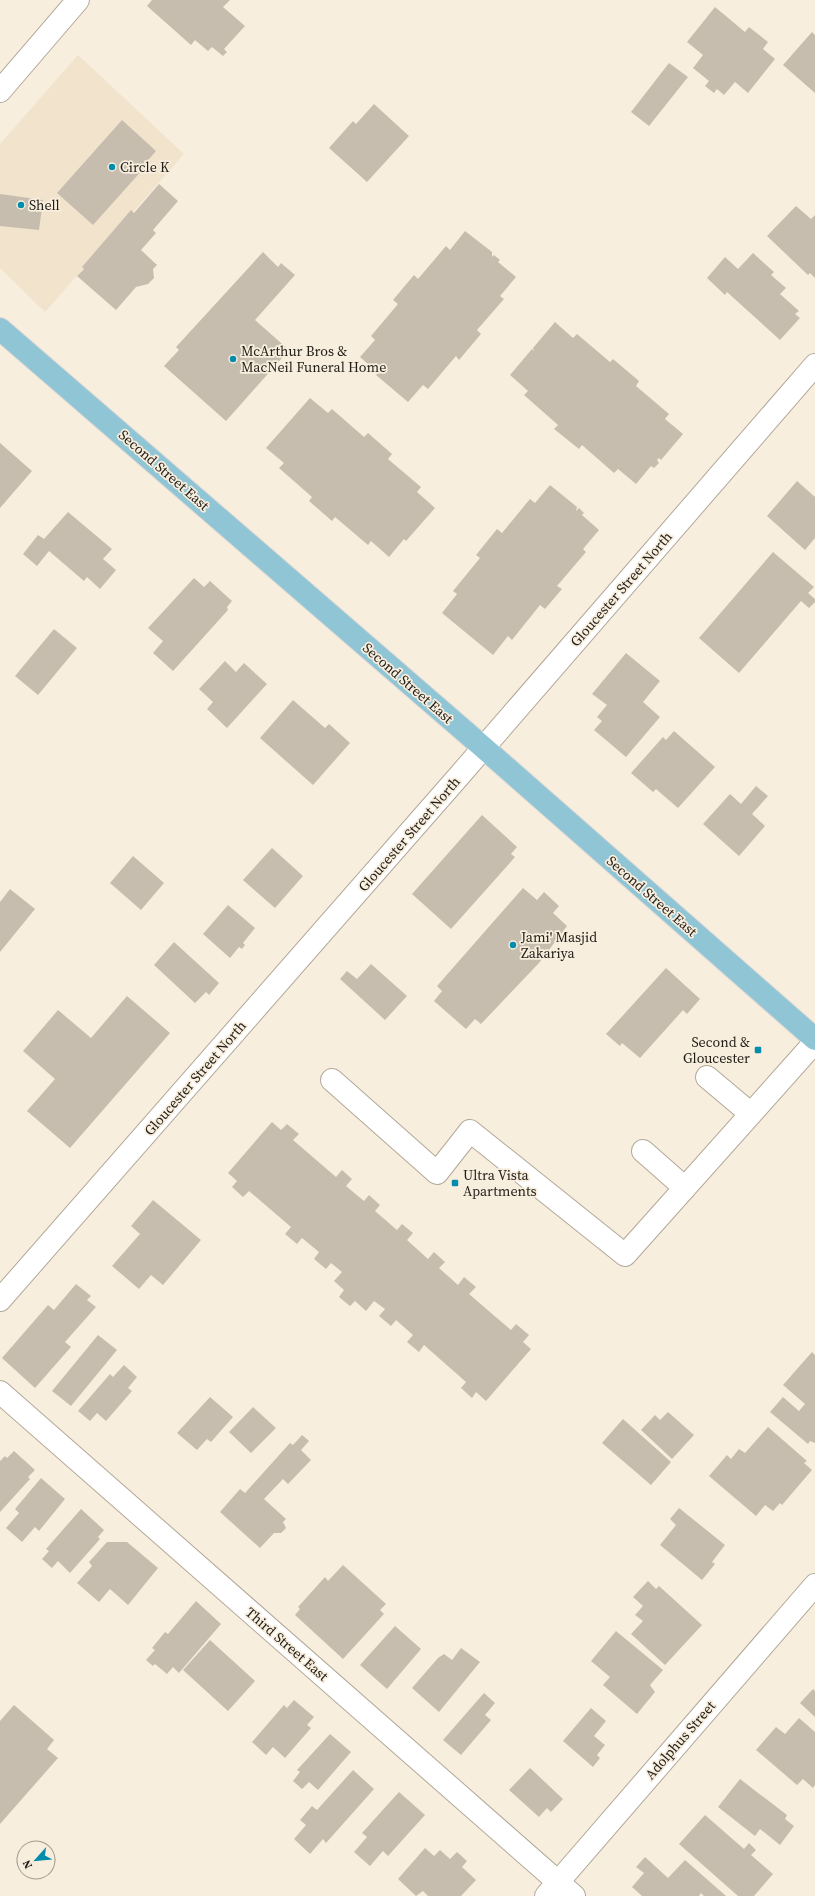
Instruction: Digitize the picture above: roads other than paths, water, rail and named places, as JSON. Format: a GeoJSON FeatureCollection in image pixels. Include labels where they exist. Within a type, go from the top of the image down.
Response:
{"type":"FeatureCollection","features":[{"type":"Feature","properties":{"kind":"main road","name":"Second Street East"},"geometry":{"type":"LineString","coordinates":[[0,329],[484,748],[815,1039]]}},
{"type":"Feature","properties":{"kind":"street"},"geometry":{"type":"LineString","coordinates":[[0,91],[78,0]]}},
{"type":"Feature","properties":{"kind":"street","name":"Gloucester Street North"},"geometry":{"type":"LineString","coordinates":[[0,1300],[484,748],[815,366]]}},
{"type":"Feature","properties":{"kind":"street"},"geometry":{"type":"LineString","coordinates":[[332,1080],[437,1173],[470,1130],[625,1255],[815,1042]]}},
{"type":"Feature","properties":{"kind":"street"},"geometry":{"type":"LineString","coordinates":[[707,1077],[751,1114]]}},
{"type":"Feature","properties":{"kind":"street"},"geometry":{"type":"LineString","coordinates":[[643,1151],[685,1188]]}},
{"type":"Feature","properties":{"kind":"street","name":"Third Street East"},"geometry":{"type":"LineString","coordinates":[[0,1392],[559,1891]]}},
{"type":"Feature","properties":{"kind":"street","name":"Adolphus Street"},"geometry":{"type":"LineString","coordinates":[[559,1891],[815,1584]]}},
{"type":"Feature","properties":{"kind":"place","name":"Circle K"},"geometry":{"type":"Point","coordinates":[112,167]}},
{"type":"Feature","properties":{"kind":"place","name":"Shell"},"geometry":{"type":"Point","coordinates":[21,205]}},
{"type":"Feature","properties":{"kind":"place","name":"McArthur Bros & MacNeil Funeral Home"},"geometry":{"type":"Point","coordinates":[233,359]}},
{"type":"Feature","properties":{"kind":"place","name":"Jami' Masjid Zakariya"},"geometry":{"type":"Point","coordinates":[513,945]}},
{"type":"Feature","properties":{"kind":"place","name":"Second & Gloucester"},"geometry":{"type":"Point","coordinates":[758,1050]}},
{"type":"Feature","properties":{"kind":"place","name":"Ultra Vista Apartments"},"geometry":{"type":"Point","coordinates":[455,1183]}}]}
